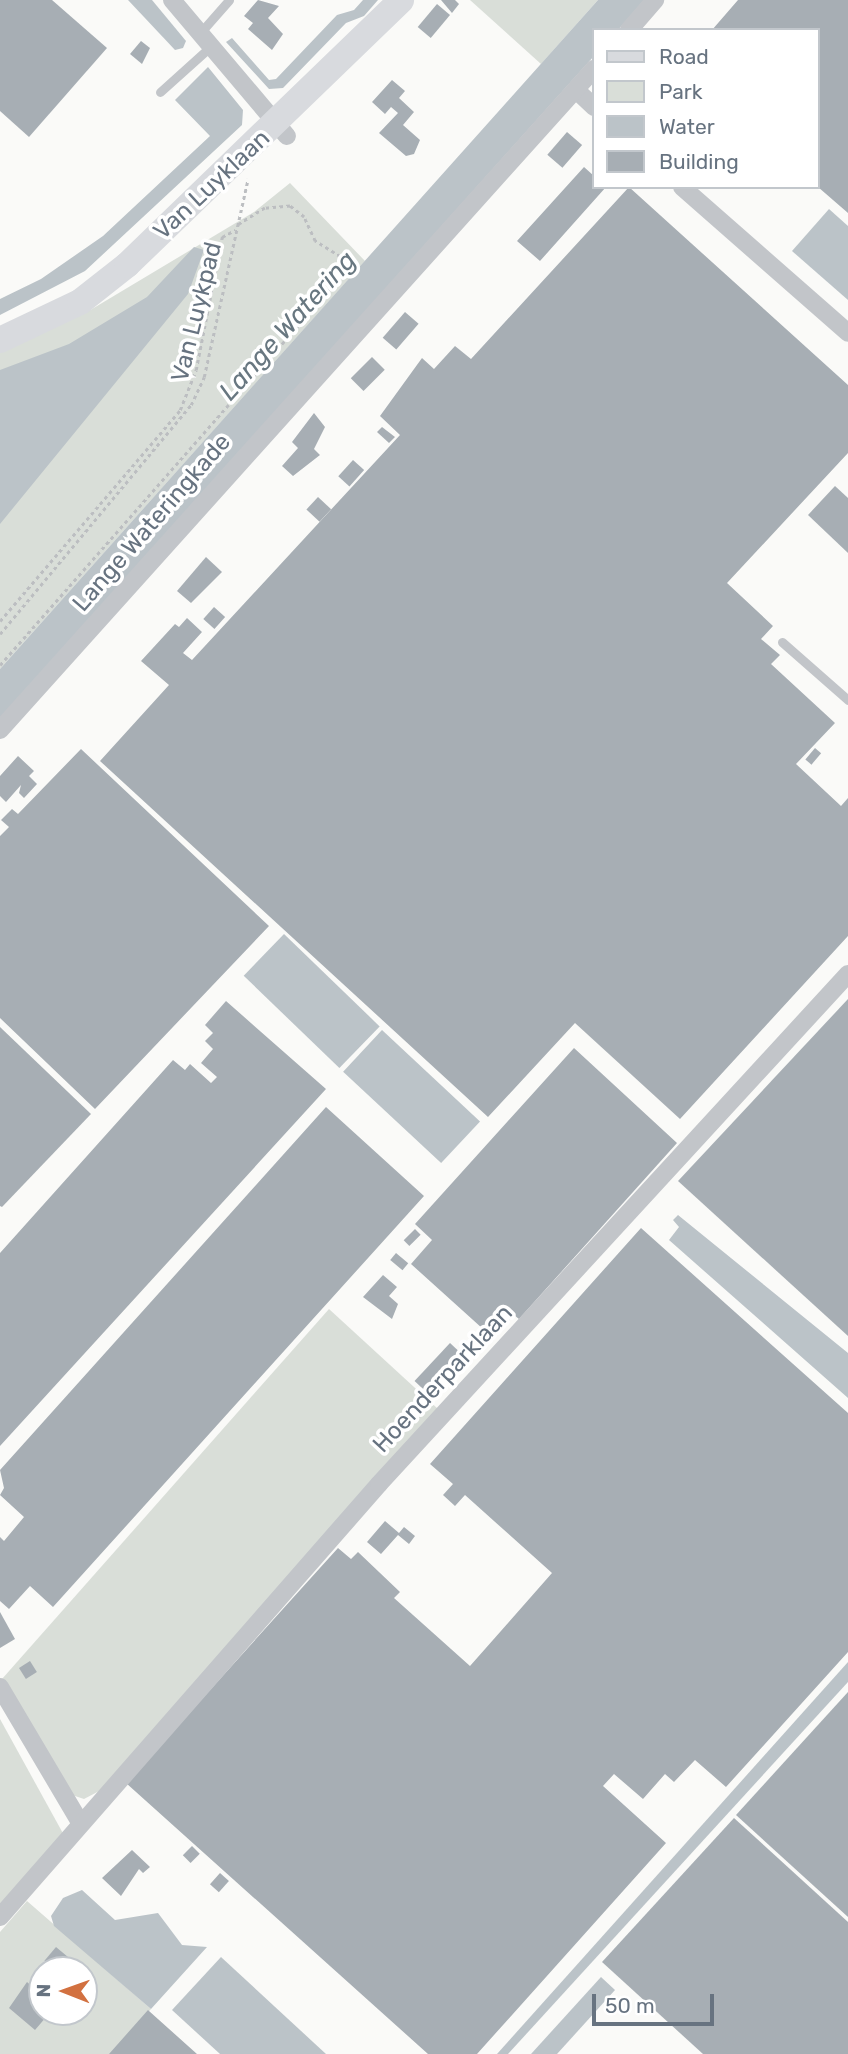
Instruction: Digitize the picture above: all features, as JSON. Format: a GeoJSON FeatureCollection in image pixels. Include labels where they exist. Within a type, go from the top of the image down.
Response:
{"type":"FeatureCollection","features":[{"type":"Feature","properties":{"kind":"street"},"geometry":{"type":"LineString","coordinates":[[172,0],[281,130]]}},
{"type":"Feature","properties":{"kind":"street","name":"Van Luyklaan"},"geometry":{"type":"LineString","coordinates":[[0,340],[80,302],[281,130],[401,0]]}},
{"type":"Feature","properties":{"kind":"street"},"geometry":{"type":"LineString","coordinates":[[631,28],[655,0]]}},
{"type":"Feature","properties":{"kind":"street","name":"Lange Wateringkade"},"geometry":{"type":"LineString","coordinates":[[0,730],[592,71]]}},
{"type":"Feature","properties":{"kind":"street"},"geometry":{"type":"LineString","coordinates":[[576,90],[592,105]]}},
{"type":"Feature","properties":{"kind":"street"},"geometry":{"type":"LineString","coordinates":[[684,189],[848,333]]}},
{"type":"Feature","properties":{"kind":"street","name":"Hoenderparklaan"},"geometry":{"type":"LineString","coordinates":[[0,1917],[379,1485],[848,974]]}},
{"type":"Feature","properties":{"kind":"street"},"geometry":{"type":"LineString","coordinates":[[0,1686],[81,1824]]}},
{"type":"Feature","properties":{"kind":"lane"},"geometry":{"type":"LineString","coordinates":[[160,92],[206,40],[229,0]]}},
{"type":"Feature","properties":{"kind":"lane"},"geometry":{"type":"LineString","coordinates":[[782,642],[848,700]]}},
{"type":"Feature","properties":{"kind":"path","name":"Van Luykpad"},"geometry":{"type":"LineString","coordinates":[[0,634],[191,405],[204,377],[248,177]]}},
{"type":"Feature","properties":{"kind":"path"},"geometry":{"type":"LineString","coordinates":[[0,621],[180,410],[196,370],[222,237],[265,208],[290,206],[304,217],[315,241],[352,264],[0,665]]}},
{"type":"Feature","properties":{"kind":"green space"},"geometry":{"type":"Polygon","coordinates":[[[470,0],[598,0],[541,64],[470,0]]]}},
{"type":"Feature","properties":{"kind":"green space"},"geometry":{"type":"Polygon","coordinates":[[[290,183],[365,261],[0,669],[0,348],[87,312],[254,212],[290,183]]]}},
{"type":"Feature","properties":{"kind":"green space"},"geometry":{"type":"Polygon","coordinates":[[[329,1309],[438,1409],[103,1789],[84,1799],[72,1795],[2,1679],[329,1309]]]}},
{"type":"Feature","properties":{"kind":"green space"},"geometry":{"type":"Polygon","coordinates":[[[0,1719],[65,1837],[0,1910],[0,1719]]]}},
{"type":"Feature","properties":{"kind":"green space"},"geometry":{"type":"Polygon","coordinates":[[[27,1901],[90,1956],[28,1956],[28,2026],[98,2026],[98,1963],[151,2009],[112,2054],[0,2054],[0,1932],[27,1901]]]}},
{"type":"Feature","properties":{"kind":"water"},"geometry":{"type":"Polygon","coordinates":[[[128,0],[152,0],[186,41],[183,48],[175,50],[128,0]]]}},
{"type":"Feature","properties":{"kind":"water"},"geometry":{"type":"Polygon","coordinates":[[[363,0],[378,0],[364,16],[346,23],[283,88],[269,89],[226,42],[232,38],[269,80],[276,79],[337,15],[354,10],[363,0]]]}},
{"type":"Feature","properties":{"kind":"water"},"geometry":{"type":"Polygon","coordinates":[[[598,0],[644,0],[620,28],[592,28],[592,58],[0,719],[0,669],[598,0]]]}},
{"type":"Feature","properties":{"kind":"water"},"geometry":{"type":"Polygon","coordinates":[[[208,67],[243,110],[242,125],[85,271],[0,315],[0,299],[41,279],[103,236],[210,136],[175,100],[208,67]]]}},
{"type":"Feature","properties":{"kind":"water"},"geometry":{"type":"Polygon","coordinates":[[[829,209],[848,226],[848,300],[792,251],[829,209]]]}},
{"type":"Feature","properties":{"kind":"water"},"geometry":{"type":"Polygon","coordinates":[[[194,247],[204,250],[188,294],[0,524],[0,370],[69,344],[147,297],[194,247]]]}},
{"type":"Feature","properties":{"kind":"water"},"geometry":{"type":"Polygon","coordinates":[[[284,934],[380,1026],[339,1068],[244,976],[284,934]]]}},
{"type":"Feature","properties":{"kind":"water"},"geometry":{"type":"Polygon","coordinates":[[[382,1030],[480,1121],[441,1163],[343,1072],[382,1030]]]}},
{"type":"Feature","properties":{"kind":"water"},"geometry":{"type":"Polygon","coordinates":[[[678,1215],[848,1353],[848,1398],[669,1240],[679,1227],[673,1220],[678,1215]]]}},
{"type":"Feature","properties":{"kind":"water"},"geometry":{"type":"Polygon","coordinates":[[[848,1662],[848,1682],[508,2054],[497,2054],[848,1662]]]}},
{"type":"Feature","properties":{"kind":"water"},"geometry":{"type":"Polygon","coordinates":[[[82,1890],[115,1920],[158,1913],[182,1945],[207,1947],[151,2009],[98,1964],[98,1956],[89,1956],[54,1926],[51,1916],[63,1898],[82,1890]]]}},
{"type":"Feature","properties":{"kind":"water"},"geometry":{"type":"Polygon","coordinates":[[[221,1957],[326,2054],[220,2054],[172,2010],[221,1957]]]}},
{"type":"Feature","properties":{"kind":"water"},"geometry":{"type":"Polygon","coordinates":[[[601,1977],[615,1990],[557,2054],[531,2054],[601,1977]]]}},
{"type":"Feature","properties":{"kind":"building"},"geometry":{"type":"Polygon","coordinates":[[[0,0],[52,0],[107,48],[29,137],[0,111],[0,0]]]}},
{"type":"Feature","properties":{"kind":"building"},"geometry":{"type":"Polygon","coordinates":[[[258,0],[279,6],[268,18],[283,34],[272,50],[248,29],[253,23],[244,16],[258,0]]]}},
{"type":"Feature","properties":{"kind":"building"},"geometry":{"type":"Polygon","coordinates":[[[441,0],[455,0],[459,4],[452,13],[441,0]]]}},
{"type":"Feature","properties":{"kind":"building"},"geometry":{"type":"Polygon","coordinates":[[[738,0],[848,0],[848,213],[820,189],[820,28],[714,28],[738,0]]]}},
{"type":"Feature","properties":{"kind":"building"},"geometry":{"type":"Polygon","coordinates":[[[437,4],[450,15],[431,38],[418,27],[437,4]]]}},
{"type":"Feature","properties":{"kind":"building"},"geometry":{"type":"Polygon","coordinates":[[[141,41],[150,48],[142,64],[130,54],[141,41]]]}},
{"type":"Feature","properties":{"kind":"building"},"geometry":{"type":"Polygon","coordinates":[[[392,80],[405,91],[399,98],[414,112],[403,125],[420,140],[414,154],[406,156],[379,133],[398,113],[391,107],[385,114],[372,102],[392,80]]]}},
{"type":"Feature","properties":{"kind":"building"},"geometry":{"type":"Polygon","coordinates":[[[567,132],[582,145],[562,168],[547,155],[567,132]]]}},
{"type":"Feature","properties":{"kind":"building"},"geometry":{"type":"Polygon","coordinates":[[[584,167],[592,174],[592,189],[604,189],[540,261],[517,241],[584,167]]]}},
{"type":"Feature","properties":{"kind":"building"},"geometry":{"type":"Polygon","coordinates":[[[627,189],[631,189],[848,385],[848,453],[727,583],[773,626],[761,639],[780,655],[771,664],[835,723],[796,764],[841,806],[848,798],[848,936],[680,1119],[575,1023],[488,1117],[100,761],[169,685],[141,661],[175,624],[179,627],[187,618],[202,632],[183,653],[192,660],[400,435],[380,416],[422,358],[434,369],[455,346],[471,359],[627,189]]]}},
{"type":"Feature","properties":{"kind":"building"},"geometry":{"type":"Polygon","coordinates":[[[405,312],[419,324],[396,349],[383,338],[405,312]]]}},
{"type":"Feature","properties":{"kind":"building"},"geometry":{"type":"Polygon","coordinates":[[[372,357],[385,370],[364,391],[351,378],[372,357]]]}},
{"type":"Feature","properties":{"kind":"building"},"geometry":{"type":"Polygon","coordinates":[[[314,413],[325,427],[314,449],[320,455],[293,476],[282,466],[298,448],[292,442],[314,413]]]}},
{"type":"Feature","properties":{"kind":"building"},"geometry":{"type":"Polygon","coordinates":[[[382,427],[395,437],[389,443],[377,432],[382,427]]]}},
{"type":"Feature","properties":{"kind":"building"},"geometry":{"type":"Polygon","coordinates":[[[353,460],[364,470],[349,486],[338,476],[353,460]]]}},
{"type":"Feature","properties":{"kind":"building"},"geometry":{"type":"Polygon","coordinates":[[[835,486],[848,498],[848,553],[808,515],[835,486]]]}},
{"type":"Feature","properties":{"kind":"building"},"geometry":{"type":"Polygon","coordinates":[[[318,497],[331,509],[320,522],[306,509],[318,497]]]}},
{"type":"Feature","properties":{"kind":"building"},"geometry":{"type":"Polygon","coordinates":[[[206,557],[222,572],[191,603],[177,591],[206,557]]]}},
{"type":"Feature","properties":{"kind":"building"},"geometry":{"type":"Polygon","coordinates":[[[214,607],[225,617],[214,629],[203,619],[214,607]]]}},
{"type":"Feature","properties":{"kind":"building"},"geometry":{"type":"Polygon","coordinates":[[[815,748],[821,753],[811,765],[805,759],[815,748]]]}},
{"type":"Feature","properties":{"kind":"building"},"geometry":{"type":"Polygon","coordinates":[[[81,749],[269,926],[95,1109],[0,1018],[0,836],[9,827],[1,820],[12,809],[18,814],[81,749]]]}},
{"type":"Feature","properties":{"kind":"building"},"geometry":{"type":"Polygon","coordinates":[[[18,756],[34,771],[29,776],[37,784],[24,798],[19,793],[21,785],[6,802],[0,796],[0,776],[18,756]]]}},
{"type":"Feature","properties":{"kind":"building"},"geometry":{"type":"Polygon","coordinates":[[[848,999],[848,1336],[678,1181],[848,999]]]}},
{"type":"Feature","properties":{"kind":"building"},"geometry":{"type":"Polygon","coordinates":[[[226,1001],[326,1089],[0,1446],[0,1253],[173,1060],[185,1070],[190,1064],[211,1083],[217,1077],[201,1063],[213,1049],[205,1041],[213,1033],[205,1025],[226,1001]]]}},
{"type":"Feature","properties":{"kind":"building"},"geometry":{"type":"Polygon","coordinates":[[[0,1027],[91,1114],[2,1207],[0,1206],[0,1027]]]}},
{"type":"Feature","properties":{"kind":"building"},"geometry":{"type":"Polygon","coordinates":[[[574,1048],[677,1143],[519,1319],[514,1315],[493,1338],[411,1264],[432,1240],[415,1224],[574,1048]]]}},
{"type":"Feature","properties":{"kind":"building"},"geometry":{"type":"Polygon","coordinates":[[[326,1107],[424,1196],[53,1607],[30,1586],[9,1609],[0,1601],[0,1537],[4,1541],[24,1517],[0,1495],[4,1488],[0,1470],[326,1107]]]}},
{"type":"Feature","properties":{"kind":"building"},"geometry":{"type":"Polygon","coordinates":[[[641,1228],[848,1413],[848,1652],[726,1787],[695,1760],[674,1782],[665,1774],[643,1799],[614,1774],[603,1786],[666,1843],[477,2054],[428,2054],[126,1783],[338,1548],[351,1559],[358,1552],[400,1592],[394,1598],[470,1666],[552,1573],[465,1495],[455,1506],[443,1495],[453,1484],[430,1464],[641,1228]]]}},
{"type":"Feature","properties":{"kind":"building"},"geometry":{"type":"Polygon","coordinates":[[[415,1229],[421,1235],[409,1246],[404,1240],[415,1229]]]}},
{"type":"Feature","properties":{"kind":"building"},"geometry":{"type":"Polygon","coordinates":[[[396,1253],[408,1263],[402,1270],[390,1260],[396,1253]]]}},
{"type":"Feature","properties":{"kind":"building"},"geometry":{"type":"Polygon","coordinates":[[[383,1275],[397,1287],[389,1296],[398,1304],[392,1319],[363,1297],[383,1275]]]}},
{"type":"Feature","properties":{"kind":"building"},"geometry":{"type":"Polygon","coordinates":[[[450,1343],[464,1356],[428,1394],[415,1381],[450,1343]]]}},
{"type":"Feature","properties":{"kind":"building"},"geometry":{"type":"Polygon","coordinates":[[[385,1521],[399,1533],[404,1527],[415,1536],[409,1544],[398,1535],[381,1554],[367,1542],[385,1521]]]}},
{"type":"Feature","properties":{"kind":"building"},"geometry":{"type":"Polygon","coordinates":[[[0,1612],[15,1639],[0,1648],[0,1612]]]}},
{"type":"Feature","properties":{"kind":"building"},"geometry":{"type":"Polygon","coordinates":[[[30,1661],[37,1672],[26,1679],[19,1668],[30,1661]]]}},
{"type":"Feature","properties":{"kind":"building"},"geometry":{"type":"Polygon","coordinates":[[[848,1692],[848,1917],[736,1815],[848,1692]]]}},
{"type":"Feature","properties":{"kind":"building"},"geometry":{"type":"Polygon","coordinates":[[[734,1818],[848,1922],[848,2054],[703,2054],[602,1962],[734,1818]]]}},
{"type":"Feature","properties":{"kind":"building"},"geometry":{"type":"Polygon","coordinates":[[[192,1846],[200,1854],[191,1863],[183,1855],[192,1846]]]}},
{"type":"Feature","properties":{"kind":"building"},"geometry":{"type":"Polygon","coordinates":[[[132,1850],[150,1867],[143,1873],[139,1869],[121,1896],[102,1878],[132,1850]]]}},
{"type":"Feature","properties":{"kind":"building"},"geometry":{"type":"Polygon","coordinates":[[[220,1873],[229,1881],[219,1892],[210,1884],[220,1873]]]}},
{"type":"Feature","properties":{"kind":"building"},"geometry":{"type":"Polygon","coordinates":[[[56,1947],[67,1956],[48,1956],[56,1947]]]}},
{"type":"Feature","properties":{"kind":"building"},"geometry":{"type":"Polygon","coordinates":[[[27,1982],[28,2024],[9,2008],[27,1982]]]}},
{"type":"Feature","properties":{"kind":"building"},"geometry":{"type":"Polygon","coordinates":[[[149,2011],[197,2054],[109,2054],[149,2011]]]}},
{"type":"Feature","properties":{"kind":"water label","name":"Lange Watering"},"geometry":{"type":"Point","coordinates":[288,326]}}]}
